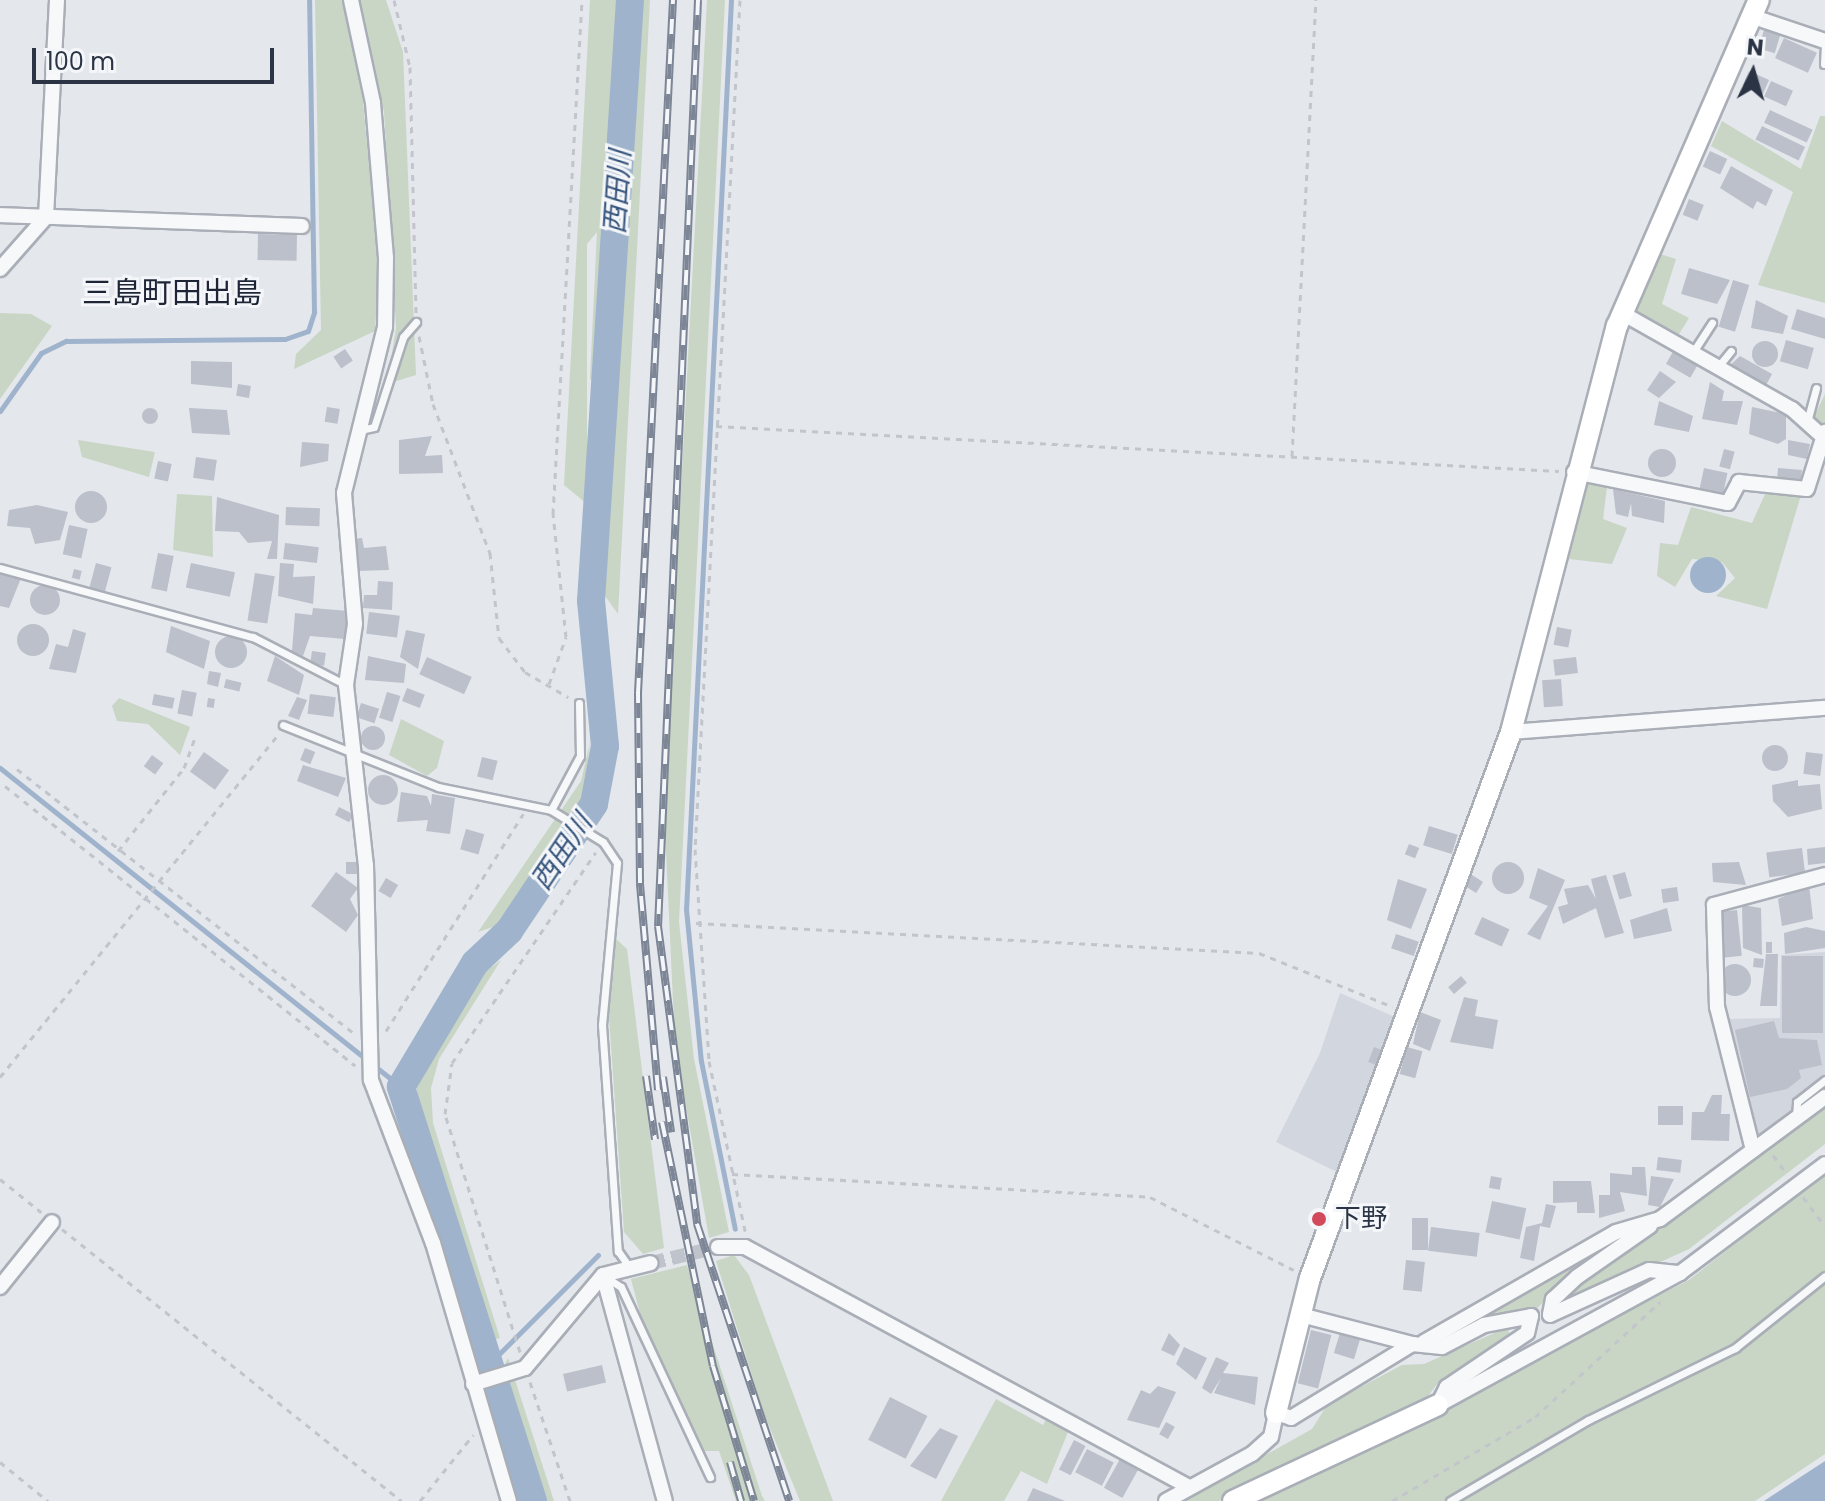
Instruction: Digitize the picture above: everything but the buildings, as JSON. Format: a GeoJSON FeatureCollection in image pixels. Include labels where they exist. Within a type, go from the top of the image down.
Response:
{"type":"FeatureCollection","features":[{"type":"Feature","properties":{"kind":"street"},"geometry":{"type":"LineString","coordinates":[[0,269],[46,217],[57,0]]}},
{"type":"Feature","properties":{"kind":"street"},"geometry":{"type":"LineString","coordinates":[[351,0],[373,103],[386,258],[385,327],[344,493],[355,624],[346,685],[355,757],[371,1076],[433,1243],[509,1501]]}},
{"type":"Feature","properties":{"kind":"street"},"geometry":{"type":"LineString","coordinates":[[1166,1501],[1252,1454],[1271,1437],[1310,1278],[1373,1122],[1406,1012],[1511,732],[1574,472],[1622,313],[1755,8],[1825,41]]}},
{"type":"Feature","properties":{"kind":"street"},"geometry":{"type":"LineString","coordinates":[[0,215],[302,226]]}},
{"type":"Feature","properties":{"kind":"street"},"geometry":{"type":"LineString","coordinates":[[1622,313],[1822,432],[1807,489]]}},
{"type":"Feature","properties":{"kind":"street"},"geometry":{"type":"LineString","coordinates":[[1574,472],[1728,503],[1739,482],[1825,491]]}},
{"type":"Feature","properties":{"kind":"street"},"geometry":{"type":"LineString","coordinates":[[1511,732],[1825,708]]}},
{"type":"Feature","properties":{"kind":"street"},"geometry":{"type":"LineString","coordinates":[[1758,1145],[1717,1007],[1714,905],[1825,875]]}},
{"type":"Feature","properties":{"kind":"street"},"geometry":{"type":"LineString","coordinates":[[1301,1315],[1442,1347],[1484,1325],[1533,1319],[1548,1312],[1577,1277],[1825,1097]]}},
{"type":"Feature","properties":{"kind":"street"},"geometry":{"type":"LineString","coordinates":[[1233,1501],[1438,1405],[1680,1273],[1825,1164]]}},
{"type":"Feature","properties":{"kind":"street"},"geometry":{"type":"LineString","coordinates":[[1276,1413],[1291,1418],[1616,1232],[1660,1219]]}},
{"type":"Feature","properties":{"kind":"street"},"geometry":{"type":"LineString","coordinates":[[0,1287],[52,1222]]}},
{"type":"Feature","properties":{"kind":"street"},"geometry":{"type":"LineString","coordinates":[[718,1247],[745,1247],[1189,1487]]}},
{"type":"Feature","properties":{"kind":"street"},"geometry":{"type":"LineString","coordinates":[[476,1383],[525,1368],[603,1275],[651,1263]]}},
{"type":"Feature","properties":{"kind":"street"},"geometry":{"type":"LineString","coordinates":[[1548,1312],[1562,1313],[1649,1270],[1680,1273]]}},
{"type":"Feature","properties":{"kind":"street"},"geometry":{"type":"LineString","coordinates":[[603,1275],[665,1501]]}},
{"type":"Feature","properties":{"kind":"street"},"geometry":{"type":"LineString","coordinates":[[1438,1405],[1447,1387],[1527,1333],[1533,1319]]}},
{"type":"Feature","properties":{"kind":"lane"},"geometry":{"type":"LineString","coordinates":[[1824,64],[1825,47]]}},
{"type":"Feature","properties":{"kind":"lane"},"geometry":{"type":"LineString","coordinates":[[358,430],[374,427],[403,337],[416,322]]}},
{"type":"Feature","properties":{"kind":"lane"},"geometry":{"type":"LineString","coordinates":[[1691,354],[1712,323]]}},
{"type":"Feature","properties":{"kind":"lane"},"geometry":{"type":"LineString","coordinates":[[1716,369],[1731,351]]}},
{"type":"Feature","properties":{"kind":"lane"},"geometry":{"type":"LineString","coordinates":[[1807,422],[1816,388]]}},
{"type":"Feature","properties":{"kind":"lane"},"geometry":{"type":"LineString","coordinates":[[0,568],[253,637],[346,685]]}},
{"type":"Feature","properties":{"kind":"lane"},"geometry":{"type":"LineString","coordinates":[[551,810],[580,756],[579,703]]}},
{"type":"Feature","properties":{"kind":"lane"},"geometry":{"type":"LineString","coordinates":[[283,725],[355,757],[438,787],[551,810],[603,842],[618,877],[602,1025],[618,1251],[629,1267]]}},
{"type":"Feature","properties":{"kind":"lane"},"geometry":{"type":"LineString","coordinates":[[1796,1119],[1797,1102],[1825,1080]]}},
{"type":"Feature","properties":{"kind":"lane"},"geometry":{"type":"LineString","coordinates":[[603,1275],[621,1287],[710,1477]]}},
{"type":"Feature","properties":{"kind":"lane"},"geometry":{"type":"LineString","coordinates":[[1450,1501],[1588,1420],[1735,1348],[1825,1276]]}},
{"type":"Feature","properties":{"kind":"path"},"geometry":{"type":"LineString","coordinates":[[394,0],[410,67],[416,322],[433,404],[490,553],[499,638],[525,672],[579,703]]}},
{"type":"Feature","properties":{"kind":"path"},"geometry":{"type":"LineString","coordinates":[[548,686],[566,637],[553,514],[582,0]]}},
{"type":"Feature","properties":{"kind":"path"},"geometry":{"type":"LineString","coordinates":[[740,0],[716,426],[696,923],[709,1061],[745,1247]]}},
{"type":"Feature","properties":{"kind":"path"},"geometry":{"type":"LineString","coordinates":[[1292,457],[1316,0]]}},
{"type":"Feature","properties":{"kind":"path"},"geometry":{"type":"LineString","coordinates":[[716,426],[1574,472]]}},
{"type":"Feature","properties":{"kind":"path"},"geometry":{"type":"LineString","coordinates":[[0,1077],[144,898],[255,770],[283,725]]}},
{"type":"Feature","properties":{"kind":"path"},"geometry":{"type":"LineString","coordinates":[[118,851],[184,768],[195,738]]}},
{"type":"Feature","properties":{"kind":"path"},"geometry":{"type":"LineString","coordinates":[[17,769],[370,1045],[383,1036],[529,805]]}},
{"type":"Feature","properties":{"kind":"path"},"geometry":{"type":"LineString","coordinates":[[5,786],[371,1076]]}},
{"type":"Feature","properties":{"kind":"path"},"geometry":{"type":"LineString","coordinates":[[570,1501],[445,1114],[452,1063],[603,842]]}},
{"type":"Feature","properties":{"kind":"path"},"geometry":{"type":"LineString","coordinates":[[696,923],[1259,953],[1406,1012]]}},
{"type":"Feature","properties":{"kind":"path"},"geometry":{"type":"LineString","coordinates":[[1758,1145],[1796,1187],[1825,1226]]}},
{"type":"Feature","properties":{"kind":"path"},"geometry":{"type":"LineString","coordinates":[[732,1174],[1150,1197],[1310,1278]]}},
{"type":"Feature","properties":{"kind":"path"},"geometry":{"type":"LineString","coordinates":[[0,1179],[402,1501]]}},
{"type":"Feature","properties":{"kind":"path"},"geometry":{"type":"LineString","coordinates":[[1392,1501],[1535,1417],[1665,1298]]}},
{"type":"Feature","properties":{"kind":"path"},"geometry":{"type":"LineString","coordinates":[[420,1501],[485,1421]]}},
{"type":"Feature","properties":{"kind":"path"},"geometry":{"type":"LineString","coordinates":[[0,1462],[48,1501]]}},
{"type":"Feature","properties":{"kind":"shaded area"},"geometry":{"type":"Polygon","coordinates":[[[1825,952],[1825,1088],[1763,1135],[1753,1131],[1726,1019],[1780,1018],[1781,955],[1825,952]]]}},
{"type":"Feature","properties":{"kind":"shaded area"},"geometry":{"type":"Polygon","coordinates":[[[1340,993],[1395,1017],[1341,1174],[1276,1142],[1320,1053],[1340,993]]]}},
{"type":"Feature","properties":{"kind":"green space"},"geometry":{"type":"Polygon","coordinates":[[[315,0],[343,0],[363,101],[379,272],[375,331],[294,369],[296,354],[321,330],[315,0]]]}},
{"type":"Feature","properties":{"kind":"green space"},"geometry":{"type":"Polygon","coordinates":[[[358,0],[386,0],[403,52],[416,375],[387,384],[396,328],[384,112],[358,0]]]}},
{"type":"Feature","properties":{"kind":"green space"},"geometry":{"type":"Polygon","coordinates":[[[590,0],[623,0],[613,189],[602,218],[612,242],[603,404],[590,378],[597,232],[587,244],[587,504],[564,485],[590,0]]]}},
{"type":"Feature","properties":{"kind":"green space"},"geometry":{"type":"Polygon","coordinates":[[[639,0],[650,0],[618,614],[605,596],[639,0]]]}},
{"type":"Feature","properties":{"kind":"green space"},"geometry":{"type":"Polygon","coordinates":[[[707,0],[725,0],[679,922],[694,1059],[729,1232],[709,1238],[675,1044],[664,809],[707,0]]]}},
{"type":"Feature","properties":{"kind":"green space"},"geometry":{"type":"Polygon","coordinates":[[[1820,116],[1825,116],[1825,303],[1758,285],[1793,192],[1711,146],[1722,121],[1801,169],[1820,116]]]}},
{"type":"Feature","properties":{"kind":"green space"},"geometry":{"type":"Polygon","coordinates":[[[1660,254],[1676,259],[1662,304],[1689,318],[1676,339],[1633,312],[1660,254]]]}},
{"type":"Feature","properties":{"kind":"green space"},"geometry":{"type":"Polygon","coordinates":[[[0,313],[31,314],[52,326],[0,399],[0,313]]]}},
{"type":"Feature","properties":{"kind":"green space"},"geometry":{"type":"Polygon","coordinates":[[[1825,394],[1825,425],[1820,426],[1813,419],[1825,394]]]}},
{"type":"Feature","properties":{"kind":"green space"},"geometry":{"type":"Polygon","coordinates":[[[78,440],[155,452],[149,477],[82,457],[78,440]]]}},
{"type":"Feature","properties":{"kind":"green space"},"geometry":{"type":"Polygon","coordinates":[[[1588,483],[1607,487],[1603,519],[1627,528],[1612,564],[1569,559],[1588,483]]]}},
{"type":"Feature","properties":{"kind":"green space"},"geometry":{"type":"Polygon","coordinates":[[[1766,492],[1801,495],[1767,609],[1716,596],[1735,578],[1722,562],[1692,559],[1675,587],[1657,576],[1660,543],[1678,545],[1691,507],[1752,523],[1766,492]]]}},
{"type":"Feature","properties":{"kind":"green space"},"geometry":{"type":"Polygon","coordinates":[[[177,494],[212,496],[213,557],[173,550],[177,494]]]}},
{"type":"Feature","properties":{"kind":"green space"},"geometry":{"type":"Polygon","coordinates":[[[119,698],[190,727],[180,755],[148,724],[117,721],[112,706],[119,698]]]}},
{"type":"Feature","properties":{"kind":"green space"},"geometry":{"type":"Polygon","coordinates":[[[401,719],[444,741],[437,768],[427,776],[389,755],[401,719]]]}},
{"type":"Feature","properties":{"kind":"green space"},"geometry":{"type":"Polygon","coordinates":[[[590,742],[584,797],[502,924],[478,932],[581,781],[590,742]]]}},
{"type":"Feature","properties":{"kind":"green space"},"geometry":{"type":"Polygon","coordinates":[[[615,938],[627,949],[664,1248],[643,1254],[624,1232],[608,1003],[615,938]]]}},
{"type":"Feature","properties":{"kind":"green space"},"geometry":{"type":"Polygon","coordinates":[[[501,960],[439,1059],[431,1088],[433,1123],[500,1338],[487,1342],[416,1103],[418,1073],[473,981],[501,960]]]}},
{"type":"Feature","properties":{"kind":"green space"},"geometry":{"type":"Polygon","coordinates":[[[1825,1105],[1825,1144],[1689,1249],[1574,1301],[1569,1292],[1825,1105]]]}},
{"type":"Feature","properties":{"kind":"green space"},"geometry":{"type":"Polygon","coordinates":[[[1825,1173],[1825,1454],[1755,1501],[1261,1501],[1689,1280],[1825,1173]]]}},
{"type":"Feature","properties":{"kind":"green space"},"geometry":{"type":"Polygon","coordinates":[[[734,1255],[749,1275],[833,1501],[800,1501],[764,1414],[716,1261],[734,1255]]]}},
{"type":"Feature","properties":{"kind":"green space"},"geometry":{"type":"Polygon","coordinates":[[[1595,1255],[1536,1309],[1474,1322],[1595,1255]]]}},
{"type":"Feature","properties":{"kind":"green space"},"geometry":{"type":"Polygon","coordinates":[[[687,1265],[765,1501],[736,1501],[719,1451],[702,1451],[642,1321],[631,1279],[687,1265]]]}},
{"type":"Feature","properties":{"kind":"green space"},"geometry":{"type":"Polygon","coordinates":[[[1508,1327],[1510,1338],[1438,1383],[1425,1400],[1219,1501],[1183,1501],[1312,1429],[1327,1405],[1402,1365],[1424,1364],[1508,1327]]]}},
{"type":"Feature","properties":{"kind":"green space"},"geometry":{"type":"Polygon","coordinates":[[[508,1358],[554,1501],[544,1501],[500,1374],[508,1358]]]}},
{"type":"Feature","properties":{"kind":"green space"},"geometry":{"type":"Polygon","coordinates":[[[996,1399],[1043,1425],[1049,1414],[1070,1427],[1047,1484],[1021,1471],[1004,1501],[941,1501],[996,1399]]]}},
{"type":"Feature","properties":{"kind":"water"},"geometry":{"type":"Polygon","coordinates":[[[1708,557],[1721,562],[1726,575],[1721,588],[1708,593],[1695,588],[1690,575],[1695,562],[1708,557]]]}},
{"type":"Feature","properties":{"kind":"water"},"geometry":{"type":"Polygon","coordinates":[[[1825,1461],[1825,1501],[1764,1501],[1773,1495],[1825,1461]]]}},
{"type":"Feature","properties":{"kind":"waterway"},"geometry":{"type":"LineString","coordinates":[[0,411],[41,353],[66,341],[285,339],[308,331],[314,312],[309,0]]}},
{"type":"Feature","properties":{"kind":"waterway","name":"西田川"},"geometry":{"type":"LineString","coordinates":[[533,1501],[401,1087],[475,963],[509,931],[594,804],[605,746],[591,601],[630,0]]}},
{"type":"Feature","properties":{"kind":"waterway"},"geometry":{"type":"LineString","coordinates":[[731,0],[686,909],[701,1061],[735,1229]]}},
{"type":"Feature","properties":{"kind":"waterway"},"geometry":{"type":"LineString","coordinates":[[0,768],[401,1087]]}},
{"type":"Feature","properties":{"kind":"waterway"},"geometry":{"type":"LineString","coordinates":[[487,1366],[598,1255]]}},
{"type":"Feature","properties":{"kind":"tunnel"},"geometry":{"type":"LineString","coordinates":[[651,1263],[718,1247]]}},
{"type":"Feature","properties":{"kind":"railway"},"geometry":{"type":"LineString","coordinates":[[658,1090],[640,883],[638,693],[673,0]]}},
{"type":"Feature","properties":{"kind":"railway"},"geometry":{"type":"LineString","coordinates":[[698,0],[658,926],[697,1224],[789,1501]]}},
{"type":"Feature","properties":{"kind":"railway"},"geometry":{"type":"LineString","coordinates":[[646,1076],[655,1139]]}},
{"type":"Feature","properties":{"kind":"railway"},"geometry":{"type":"LineString","coordinates":[[663,1077],[671,1132]]}},
{"type":"Feature","properties":{"kind":"railway"},"geometry":{"type":"LineString","coordinates":[[662,1122],[713,1366],[754,1501]]}},
{"type":"Feature","properties":{"kind":"railway"},"geometry":{"type":"LineString","coordinates":[[730,1462],[741,1501]]}},
{"type":"Feature","properties":{"kind":"place","name":"下野"},"geometry":{"type":"Point","coordinates":[1319,1219]}},
{"type":"Feature","properties":{"kind":"district","name":"三島町田出島"},"geometry":{"type":"Point","coordinates":[172,293]}}]}
